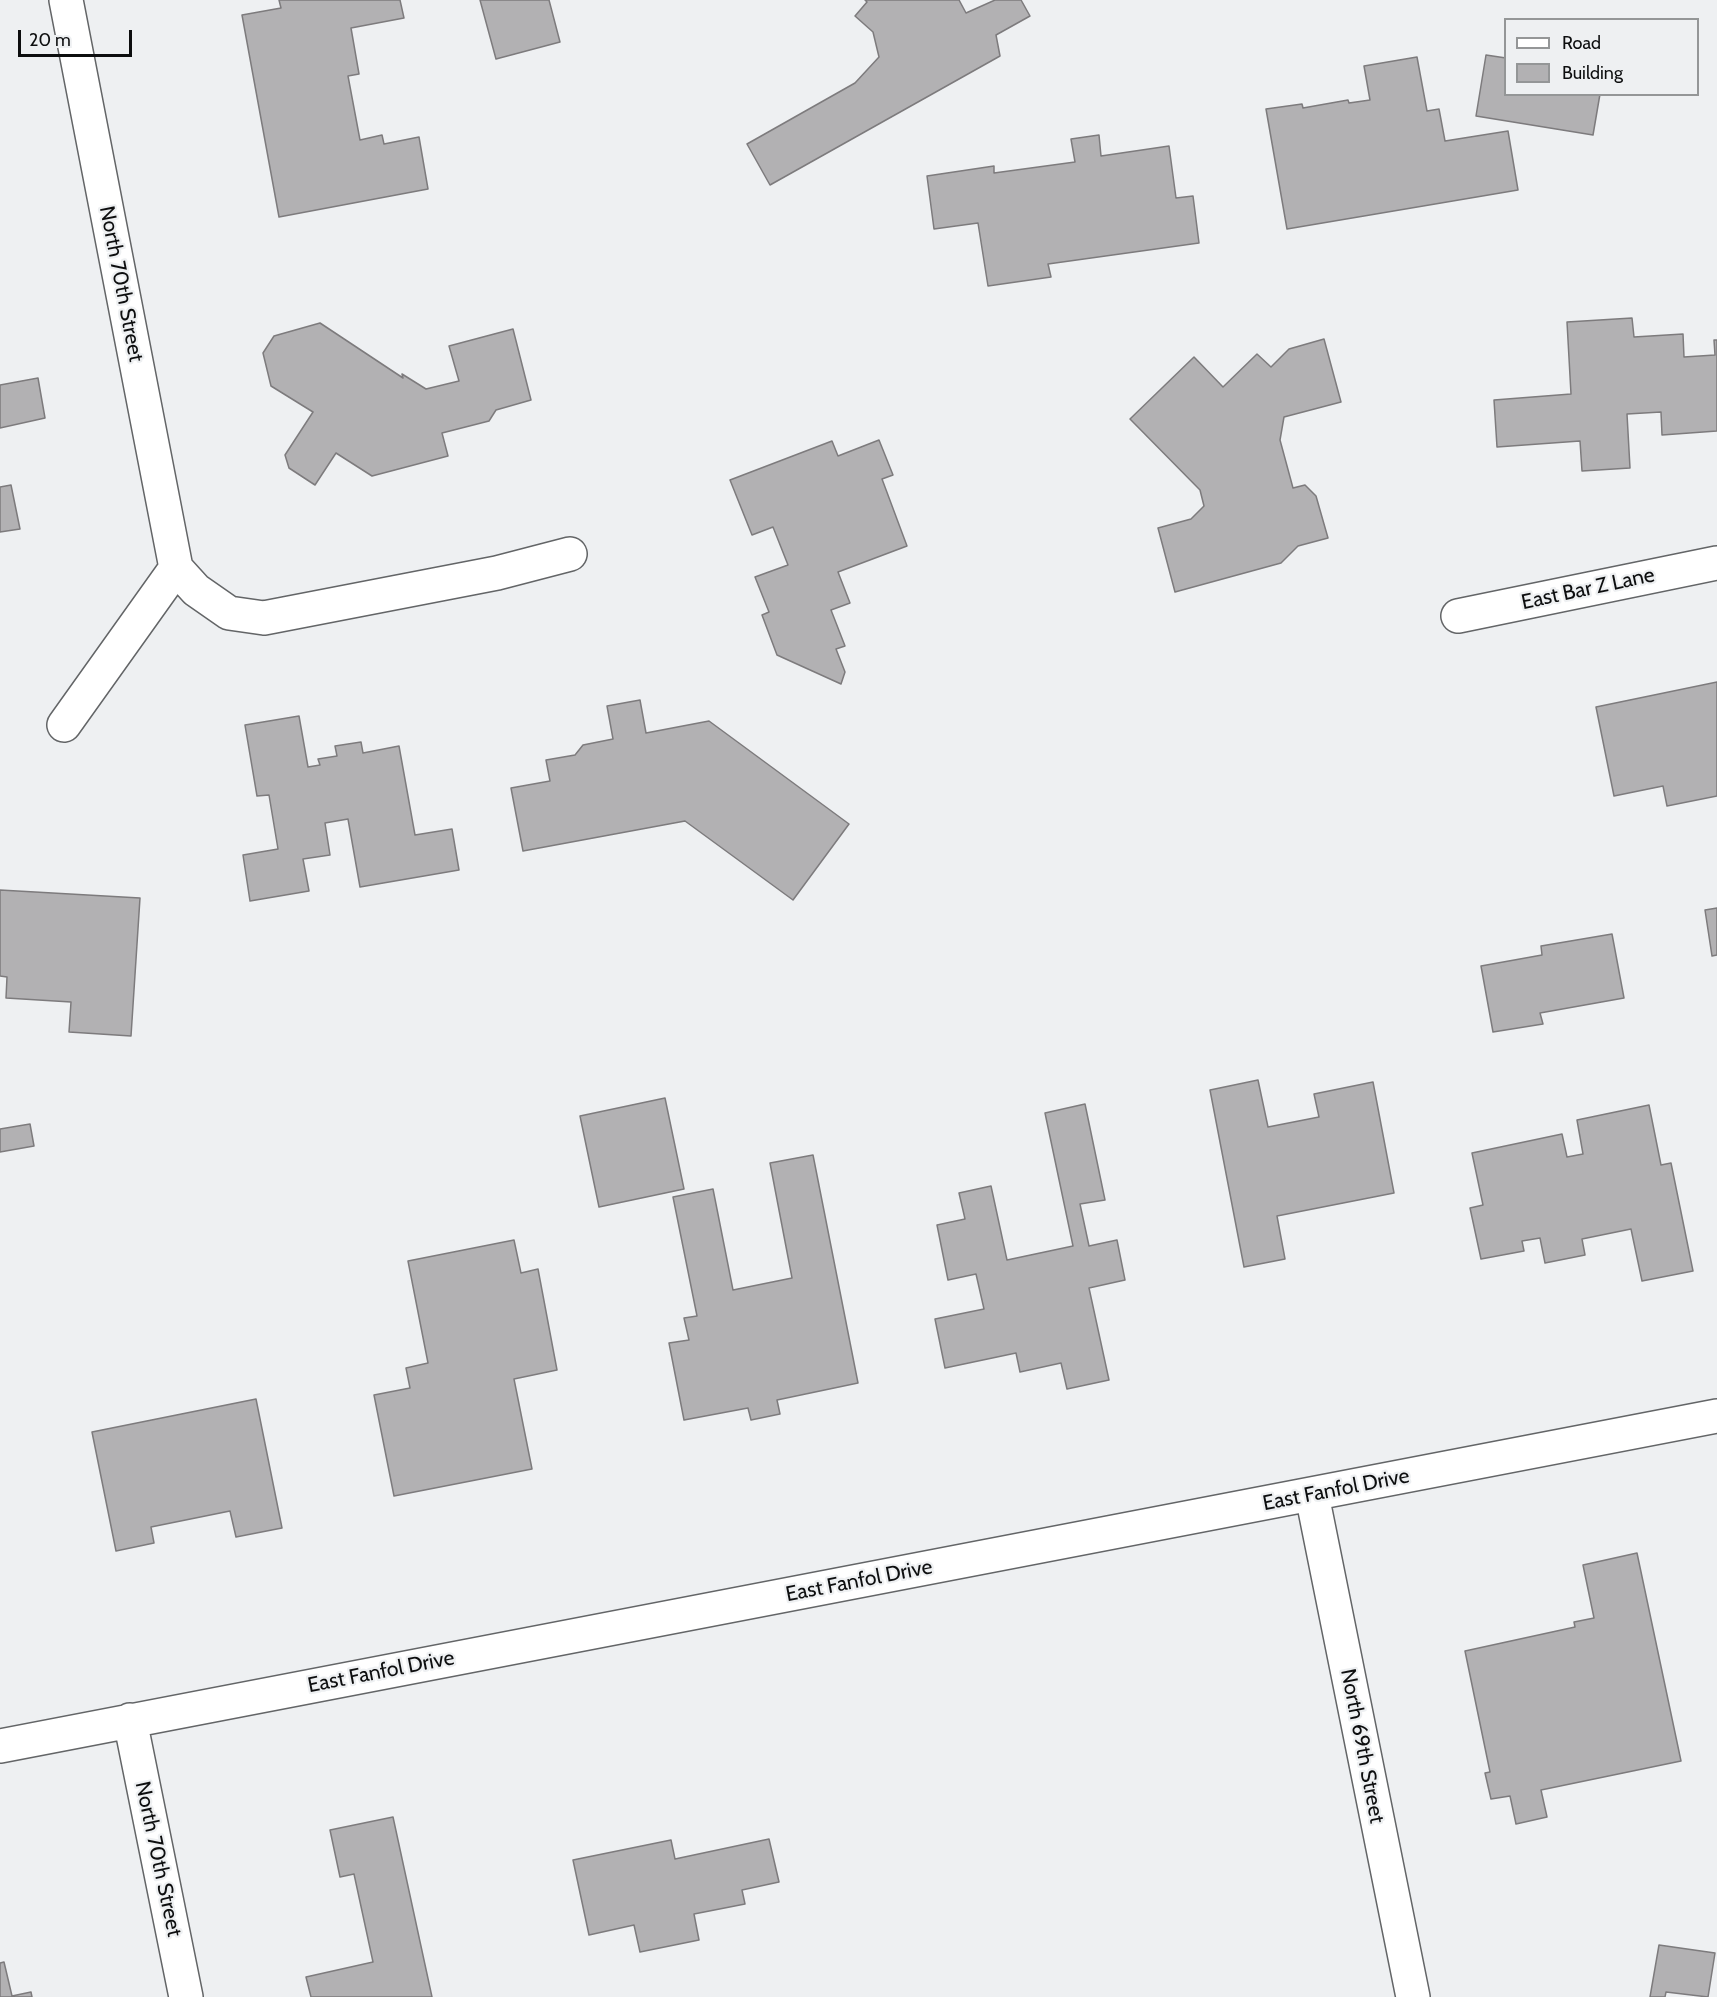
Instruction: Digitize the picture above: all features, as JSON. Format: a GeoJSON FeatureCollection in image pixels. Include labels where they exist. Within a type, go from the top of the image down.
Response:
{"type":"FeatureCollection","features":[{"type":"Feature","properties":{"kind":"street","name":"North 70th Street"},"geometry":{"type":"LineString","coordinates":[[66,0],[176,568]]}},
{"type":"Feature","properties":{"kind":"street"},"geometry":{"type":"LineString","coordinates":[[64,725],[176,568],[196,590],[229,614],[264,618],[497,573],[570,554]]}},
{"type":"Feature","properties":{"kind":"street","name":"East Bar Z Lane"},"geometry":{"type":"LineString","coordinates":[[1458,616],[1717,563]]}},
{"type":"Feature","properties":{"kind":"street","name":"East Fanfol Drive"},"geometry":{"type":"LineString","coordinates":[[0,1746],[1717,1416]]}},
{"type":"Feature","properties":{"kind":"street","name":"North 69th Street"},"geometry":{"type":"LineString","coordinates":[[1312,1495],[1413,1997]]}},
{"type":"Feature","properties":{"kind":"street","name":"North 70th Street"},"geometry":{"type":"LineString","coordinates":[[130,1720],[186,1997]]}},
{"type":"Feature","properties":{"kind":"building"},"geometry":{"type":"Polygon","coordinates":[[[279,0],[400,0],[404,18],[351,28],[359,74],[348,76],[360,140],[382,135],[384,144],[419,137],[428,189],[279,217],[242,15],[281,8],[279,0]]]}},
{"type":"Feature","properties":{"kind":"building"},"geometry":{"type":"Polygon","coordinates":[[[480,0],[549,0],[560,42],[496,59],[480,0]]]}},
{"type":"Feature","properties":{"kind":"building"},"geometry":{"type":"Polygon","coordinates":[[[865,0],[959,0],[966,13],[995,0],[1021,0],[1030,16],[996,35],[1000,56],[770,185],[747,144],[855,83],[879,57],[873,32],[855,16],[867,2],[865,0]]]}},
{"type":"Feature","properties":{"kind":"building"},"geometry":{"type":"Polygon","coordinates":[[[1486,55],[1504,58],[1504,96],[1600,96],[1593,135],[1476,116],[1486,55]]]}},
{"type":"Feature","properties":{"kind":"building"},"geometry":{"type":"Polygon","coordinates":[[[1417,57],[1427,111],[1439,109],[1445,141],[1508,131],[1518,190],[1287,229],[1266,109],[1302,104],[1303,108],[1348,100],[1349,103],[1370,100],[1364,66],[1417,57]]]}},
{"type":"Feature","properties":{"kind":"building"},"geometry":{"type":"Polygon","coordinates":[[[1099,135],[1101,156],[1169,146],[1176,198],[1193,196],[1199,243],[1048,264],[1051,277],[988,286],[978,223],[934,229],[927,176],[994,166],[994,173],[1075,162],[1071,139],[1099,135]]]}},
{"type":"Feature","properties":{"kind":"building"},"geometry":{"type":"Polygon","coordinates":[[[1632,318],[1634,337],[1683,334],[1684,357],[1715,355],[1714,340],[1717,340],[1717,431],[1662,435],[1661,412],[1627,414],[1630,468],[1582,471],[1580,441],[1497,447],[1494,400],[1571,394],[1567,322],[1632,318]]]}},
{"type":"Feature","properties":{"kind":"building"},"geometry":{"type":"Polygon","coordinates":[[[320,323],[403,378],[402,374],[426,389],[459,381],[449,346],[513,329],[531,400],[496,410],[489,421],[442,433],[448,456],[372,476],[336,453],[315,485],[289,468],[285,455],[313,412],[271,386],[263,353],[274,336],[320,323]]]}},
{"type":"Feature","properties":{"kind":"building"},"geometry":{"type":"Polygon","coordinates":[[[1324,339],[1341,402],[1284,417],[1280,440],[1293,488],[1305,485],[1316,496],[1328,538],[1298,546],[1281,563],[1175,592],[1158,528],[1191,519],[1204,506],[1200,490],[1130,419],[1194,357],[1223,387],[1257,354],[1271,367],[1289,349],[1324,339]]]}},
{"type":"Feature","properties":{"kind":"building"},"geometry":{"type":"Polygon","coordinates":[[[38,378],[45,418],[0,428],[0,385],[38,378]]]}},
{"type":"Feature","properties":{"kind":"building"},"geometry":{"type":"Polygon","coordinates":[[[879,440],[893,475],[882,479],[907,546],[838,572],[850,603],[831,610],[845,646],[836,649],[845,672],[841,684],[777,655],[762,615],[769,612],[755,577],[788,565],[773,527],[752,535],[730,480],[832,441],[838,456],[879,440]]]}},
{"type":"Feature","properties":{"kind":"building"},"geometry":{"type":"Polygon","coordinates":[[[11,485],[20,529],[0,532],[0,487],[11,485]]]}},
{"type":"Feature","properties":{"kind":"building"},"geometry":{"type":"Polygon","coordinates":[[[1717,682],[1717,796],[1667,806],[1663,786],[1614,796],[1596,707],[1717,682]]]}},
{"type":"Feature","properties":{"kind":"building"},"geometry":{"type":"Polygon","coordinates":[[[640,700],[646,733],[709,721],[849,824],[793,900],[685,821],[523,851],[511,788],[550,781],[546,760],[575,755],[583,745],[613,739],[607,706],[640,700]]]}},
{"type":"Feature","properties":{"kind":"building"},"geometry":{"type":"Polygon","coordinates":[[[299,716],[308,767],[320,765],[318,759],[337,756],[335,746],[361,742],[363,753],[399,746],[415,835],[452,829],[459,870],[360,887],[348,819],[325,823],[330,855],[303,859],[309,891],[250,901],[243,855],[278,849],[269,795],[257,796],[245,725],[299,716]]]}},
{"type":"Feature","properties":{"kind":"building"},"geometry":{"type":"Polygon","coordinates":[[[0,890],[140,898],[131,1036],[69,1032],[71,1002],[6,998],[7,977],[0,976],[0,890]]]}},
{"type":"Feature","properties":{"kind":"building"},"geometry":{"type":"Polygon","coordinates":[[[1717,908],[1717,955],[1712,956],[1705,910],[1717,908]]]}},
{"type":"Feature","properties":{"kind":"building"},"geometry":{"type":"Polygon","coordinates":[[[1612,934],[1624,998],[1540,1013],[1543,1024],[1493,1032],[1481,966],[1542,955],[1541,946],[1612,934]]]}},
{"type":"Feature","properties":{"kind":"building"},"geometry":{"type":"Polygon","coordinates":[[[1258,1080],[1268,1127],[1319,1117],[1314,1094],[1373,1082],[1394,1193],[1277,1216],[1285,1259],[1244,1267],[1210,1090],[1258,1080]]]}},
{"type":"Feature","properties":{"kind":"building"},"geometry":{"type":"Polygon","coordinates":[[[665,1098],[684,1189],[599,1207],[580,1116],[665,1098]]]}},
{"type":"Feature","properties":{"kind":"building"},"geometry":{"type":"Polygon","coordinates":[[[1085,1104],[1105,1200],[1080,1204],[1089,1246],[1117,1240],[1125,1280],[1089,1288],[1109,1380],[1067,1389],[1061,1363],[1020,1372],[1016,1353],[945,1368],[935,1319],[984,1309],[976,1274],[948,1280],[937,1225],[965,1219],[959,1193],[991,1186],[1007,1260],[1073,1246],[1045,1113],[1085,1104]]]}},
{"type":"Feature","properties":{"kind":"building"},"geometry":{"type":"Polygon","coordinates":[[[1649,1105],[1661,1165],[1671,1163],[1693,1271],[1642,1281],[1631,1229],[1582,1239],[1585,1255],[1545,1263],[1540,1238],[1522,1241],[1524,1251],[1481,1259],[1470,1208],[1483,1205],[1472,1153],[1562,1134],[1567,1157],[1583,1154],[1577,1120],[1649,1105]]]}},
{"type":"Feature","properties":{"kind":"building"},"geometry":{"type":"Polygon","coordinates":[[[30,1124],[34,1146],[0,1152],[0,1129],[30,1124]]]}},
{"type":"Feature","properties":{"kind":"building"},"geometry":{"type":"Polygon","coordinates":[[[813,1155],[858,1383],[777,1400],[780,1414],[751,1420],[748,1408],[684,1420],[669,1343],[689,1340],[684,1318],[697,1316],[673,1197],[713,1189],[733,1290],[792,1278],[770,1163],[813,1155]]]}},
{"type":"Feature","properties":{"kind":"building"},"geometry":{"type":"Polygon","coordinates":[[[514,1240],[521,1273],[538,1269],[557,1370],[514,1379],[532,1469],[394,1496],[374,1395],[410,1388],[406,1368],[428,1363],[408,1261],[514,1240]]]}},
{"type":"Feature","properties":{"kind":"building"},"geometry":{"type":"Polygon","coordinates":[[[256,1399],[282,1528],[236,1537],[230,1511],[151,1527],[154,1543],[116,1551],[92,1432],[256,1399]]]}},
{"type":"Feature","properties":{"kind":"building"},"geometry":{"type":"Polygon","coordinates":[[[1637,1553],[1681,1761],[1541,1790],[1547,1817],[1516,1824],[1510,1796],[1491,1799],[1485,1773],[1490,1772],[1465,1651],[1575,1627],[1574,1622],[1594,1618],[1583,1565],[1637,1553]]]}},
{"type":"Feature","properties":{"kind":"building"},"geometry":{"type":"Polygon","coordinates":[[[393,1817],[432,1997],[311,1997],[306,1977],[373,1962],[354,1874],[340,1877],[330,1830],[393,1817]]]}},
{"type":"Feature","properties":{"kind":"building"},"geometry":{"type":"Polygon","coordinates":[[[769,1839],[779,1882],[742,1890],[745,1904],[694,1914],[699,1940],[640,1952],[634,1925],[589,1935],[573,1860],[671,1840],[675,1859],[769,1839]]]}},
{"type":"Feature","properties":{"kind":"building"},"geometry":{"type":"Polygon","coordinates":[[[1659,1945],[1715,1953],[1708,1997],[1666,1992],[1665,1997],[1650,1997],[1659,1945]]]}},
{"type":"Feature","properties":{"kind":"building"},"geometry":{"type":"Polygon","coordinates":[[[4,1962],[12,1996],[31,1992],[32,1997],[0,1997],[0,1963],[4,1962]]]}}]}
